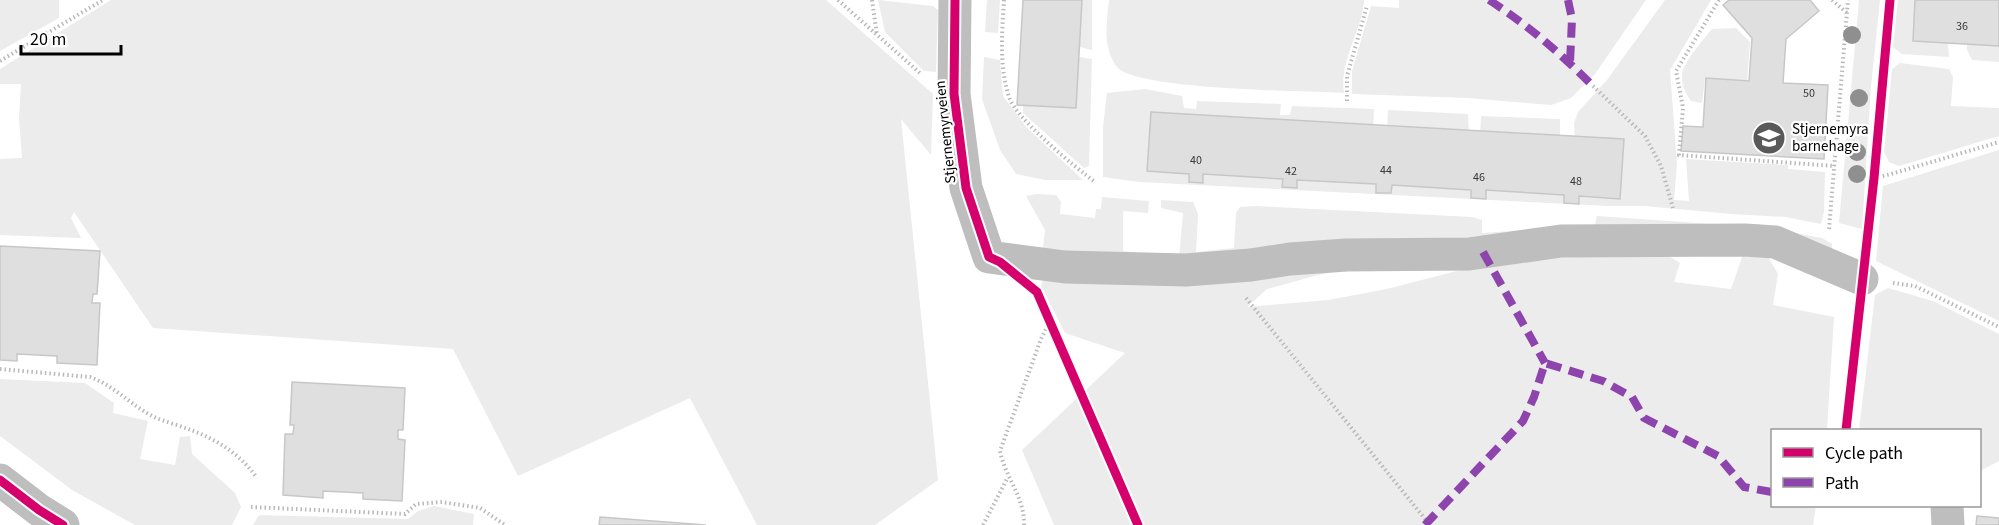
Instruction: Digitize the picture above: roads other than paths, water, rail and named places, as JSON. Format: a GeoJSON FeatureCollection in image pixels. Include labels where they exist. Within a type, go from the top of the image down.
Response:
{"type":"FeatureCollection","features":[{"type":"Feature","properties":{"kind":"street","name":"Stjernemyrveien"},"geometry":{"type":"LineString","coordinates":[[955,0],[954,94],[966,188],[989,257],[1065,267],[1186,270],[1346,255],[1469,254],[1561,241],[1745,240],[1775,242],[1862,279]]}},
{"type":"Feature","properties":{"kind":"street"},"geometry":{"type":"LineString","coordinates":[[0,480],[63,525]]}},
{"type":"Feature","properties":{"kind":"street"},"geometry":{"type":"LineString","coordinates":[[1947,507],[1948,525]]}},
{"type":"Feature","properties":{"kind":"place","name":"Stjernemyra barnehage"},"geometry":{"type":"Point","coordinates":[1769,138]}}]}
